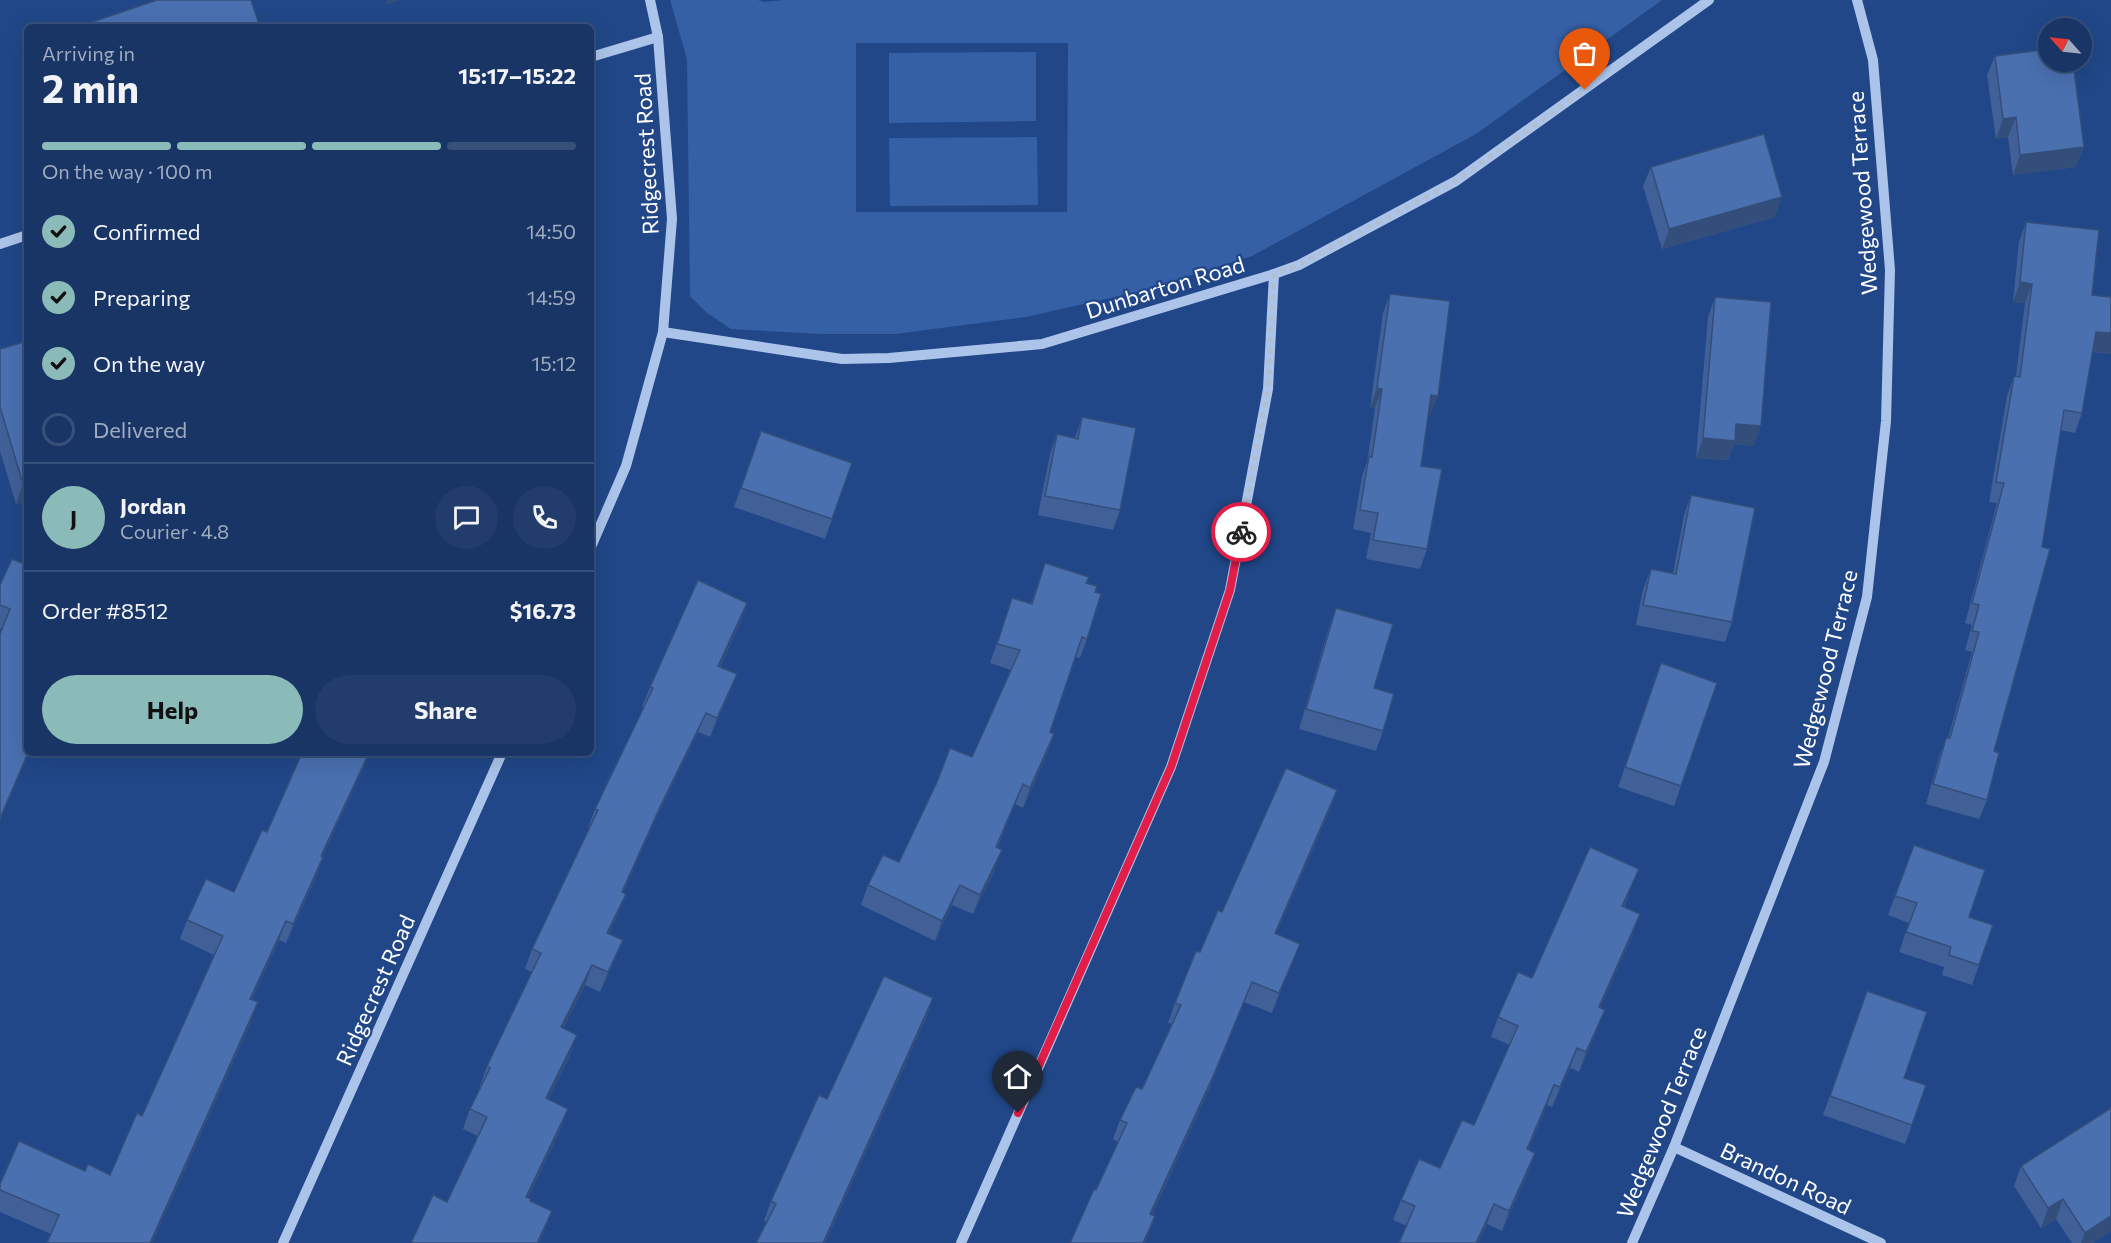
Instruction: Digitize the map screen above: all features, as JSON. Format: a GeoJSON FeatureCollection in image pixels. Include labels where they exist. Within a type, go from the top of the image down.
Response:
{"type":"FeatureCollection","features":[{"type":"Feature","properties":{"kind":"street","name":"Ridgecrest Road"},"geometry":{"type":"LineString","coordinates":[[594,540],[626,466],[663,332],[672,219],[658,36],[650,0]]}},
{"type":"Feature","properties":{"kind":"street","name":"Dunbarton Road"},"geometry":{"type":"LineString","coordinates":[[663,332],[842,359],[1042,344],[1274,274],[1299,265],[1456,181],[1709,0]]}},
{"type":"Feature","properties":{"kind":"street","name":"Wedgewood Terrace"},"geometry":{"type":"LineString","coordinates":[[1632,1243],[1674,1148],[1824,762],[1867,597],[1886,421],[1890,270],[1873,60],[1857,0]]}},
{"type":"Feature","properties":{"kind":"street"},"geometry":{"type":"LineString","coordinates":[[594,56],[658,36]]}},
{"type":"Feature","properties":{"kind":"street"},"geometry":{"type":"LineString","coordinates":[[0,243],[24,236]]}},
{"type":"Feature","properties":{"kind":"street"},"geometry":{"type":"LineString","coordinates":[[961,1243],[1171,767],[1230,590],[1268,389],[1274,274]]}},
{"type":"Feature","properties":{"kind":"street","name":"Ridgecrest Road"},"geometry":{"type":"LineString","coordinates":[[283,1243],[501,756]]}},
{"type":"Feature","properties":{"kind":"street","name":"Brandon Road"},"geometry":{"type":"LineString","coordinates":[[1674,1148],[1881,1243]]}},
{"type":"Feature","properties":{"kind":"shaded area"},"geometry":{"type":"Polygon","coordinates":[[[670,0],[758,0],[764,2],[784,0],[1662,0],[1476,134],[1252,256],[1141,291],[1026,317],[895,334],[820,334],[731,329],[707,313],[690,296],[687,59],[670,0]],[[856,43],[856,212],[1067,212],[1068,43],[856,43]]]}},
{"type":"Feature","properties":{"kind":"shaded area"},"geometry":{"type":"Polygon","coordinates":[[[1036,52],[1036,121],[889,123],[889,53],[1036,52]]]}},
{"type":"Feature","properties":{"kind":"shaded area"},"geometry":{"type":"Polygon","coordinates":[[[1037,137],[1038,205],[890,206],[889,138],[1037,137]]]}},
{"type":"Feature","properties":{"kind":"building"},"geometry":{"type":"Polygon","coordinates":[[[157,0],[251,0],[259,24],[85,24],[157,0]]]}},
{"type":"Feature","properties":{"kind":"building"},"geometry":{"type":"Polygon","coordinates":[[[2038,50],[2038,72],[2074,72],[2084,147],[2020,155],[2016,117],[2003,119],[1995,56],[2038,50]]]}},
{"type":"Feature","properties":{"kind":"building"},"geometry":{"type":"Polygon","coordinates":[[[1764,134],[1782,197],[1669,229],[1651,167],[1764,134]]]}},
{"type":"Feature","properties":{"kind":"building"},"geometry":{"type":"Polygon","coordinates":[[[2026,222],[2099,230],[2092,295],[2111,297],[2111,333],[2096,332],[2082,413],[2064,410],[2042,547],[2050,549],[1994,751],[1999,753],[1987,800],[1933,784],[1946,738],[1950,738],[1979,632],[1972,631],[1979,605],[1972,603],[2004,483],[1996,482],[2014,376],[2020,377],[2032,284],[2020,282],[2026,222]]]}},
{"type":"Feature","properties":{"kind":"building"},"geometry":{"type":"Polygon","coordinates":[[[1390,294],[1450,301],[1438,396],[1431,395],[1421,466],[1442,469],[1427,549],[1373,540],[1378,513],[1360,510],[1369,456],[1372,457],[1382,389],[1377,388],[1390,294]]]}},
{"type":"Feature","properties":{"kind":"building"},"geometry":{"type":"Polygon","coordinates":[[[1715,297],[1771,302],[1761,426],[1736,424],[1735,441],[1703,438],[1715,297]]]}},
{"type":"Feature","properties":{"kind":"building"},"geometry":{"type":"Polygon","coordinates":[[[24,342],[23,484],[0,407],[0,349],[24,342]]]}},
{"type":"Feature","properties":{"kind":"building"},"geometry":{"type":"Polygon","coordinates":[[[1082,417],[1136,428],[1120,510],[1045,496],[1057,434],[1078,439],[1082,417]]]}},
{"type":"Feature","properties":{"kind":"building"},"geometry":{"type":"Polygon","coordinates":[[[761,431],[852,463],[832,519],[741,488],[761,431]]]}},
{"type":"Feature","properties":{"kind":"building"},"geometry":{"type":"Polygon","coordinates":[[[1691,495],[1755,508],[1732,622],[1643,605],[1651,569],[1676,574],[1691,495]]]}},
{"type":"Feature","properties":{"kind":"building"},"geometry":{"type":"Polygon","coordinates":[[[12,559],[24,564],[24,756],[27,756],[1,816],[0,634],[10,609],[0,605],[0,585],[12,559]]]}},
{"type":"Feature","properties":{"kind":"building"},"geometry":{"type":"Polygon","coordinates":[[[1045,563],[1089,577],[1086,583],[1097,586],[1095,592],[1101,594],[1087,639],[1082,637],[1050,732],[1054,734],[1030,788],[1023,784],[996,847],[1002,850],[980,895],[960,885],[942,921],[868,885],[883,855],[899,862],[937,782],[950,748],[972,757],[1020,650],[997,644],[1012,598],[1032,604],[1045,563]]]}},
{"type":"Feature","properties":{"kind":"building"},"geometry":{"type":"Polygon","coordinates":[[[698,580],[747,603],[718,666],[737,674],[717,718],[706,713],[622,892],[626,894],[607,933],[623,940],[608,972],[592,965],[561,1027],[577,1035],[546,1098],[568,1109],[526,1197],[552,1211],[537,1243],[411,1243],[433,1195],[447,1202],[487,1117],[470,1109],[490,1068],[487,1066],[541,953],[532,949],[653,688],[650,687],[698,580]]]}},
{"type":"Feature","properties":{"kind":"building"},"geometry":{"type":"Polygon","coordinates":[[[1336,608],[1393,624],[1374,688],[1394,694],[1383,731],[1306,709],[1336,608]]]}},
{"type":"Feature","properties":{"kind":"building"},"geometry":{"type":"Polygon","coordinates":[[[1661,663],[1717,683],[1681,786],[1625,767],[1661,663]]]}},
{"type":"Feature","properties":{"kind":"building"},"geometry":{"type":"Polygon","coordinates":[[[301,756],[368,756],[321,856],[323,857],[293,924],[286,921],[250,999],[258,1002],[150,1243],[47,1243],[59,1215],[0,1190],[0,1184],[19,1141],[85,1171],[88,1164],[110,1175],[137,1113],[142,1116],[223,936],[187,920],[206,879],[234,892],[262,830],[267,832],[301,756]]]}},
{"type":"Feature","properties":{"kind":"building"},"geometry":{"type":"Polygon","coordinates":[[[1286,768],[1337,790],[1275,933],[1300,944],[1279,993],[1252,982],[1214,1074],[1150,1214],[1155,1216],[1143,1243],[1070,1243],[1127,1123],[1120,1120],[1136,1087],[1142,1089],[1181,1005],[1175,1003],[1196,951],[1200,952],[1218,910],[1222,912],[1286,768]]]}},
{"type":"Feature","properties":{"kind":"building"},"geometry":{"type":"Polygon","coordinates":[[[1914,845],[1985,870],[1969,917],[1993,925],[1979,965],[1949,955],[1951,947],[1906,932],[1917,903],[1895,896],[1914,845]]]}},
{"type":"Feature","properties":{"kind":"building"},"geometry":{"type":"Polygon","coordinates":[[[1590,847],[1639,869],[1622,906],[1640,914],[1599,1007],[1605,1010],[1586,1052],[1577,1048],[1560,1087],[1554,1085],[1527,1149],[1535,1153],[1509,1211],[1494,1204],[1476,1243],[1399,1243],[1415,1206],[1401,1200],[1419,1159],[1440,1168],[1462,1120],[1474,1125],[1518,1026],[1498,1017],[1518,972],[1532,978],[1590,847]]]}},
{"type":"Feature","properties":{"kind":"building"},"geometry":{"type":"Polygon","coordinates":[[[884,976],[933,998],[823,1243],[756,1243],[776,1204],[771,1201],[819,1095],[827,1099],[884,976]]]}},
{"type":"Feature","properties":{"kind":"building"},"geometry":{"type":"Polygon","coordinates":[[[1867,991],[1927,1012],[1904,1078],[1926,1085],[1912,1125],[1830,1096],[1867,991]]]}},
{"type":"Feature","properties":{"kind":"building"},"geometry":{"type":"Polygon","coordinates":[[[2111,1108],[2111,1216],[2085,1233],[2063,1199],[2048,1208],[2021,1166],[2111,1108]]]}},
{"type":"Feature","properties":{"kind":"way so far"},"geometry":{"type":"LineString","coordinates":[[1241,532],[1268,389],[1274,274],[1299,265],[1456,181],[1585,90]]}},
{"type":"Feature","properties":{"kind":"route"},"geometry":{"type":"LineString","coordinates":[[1018,1113],[1171,767],[1230,590],[1241,532]]}}]}
